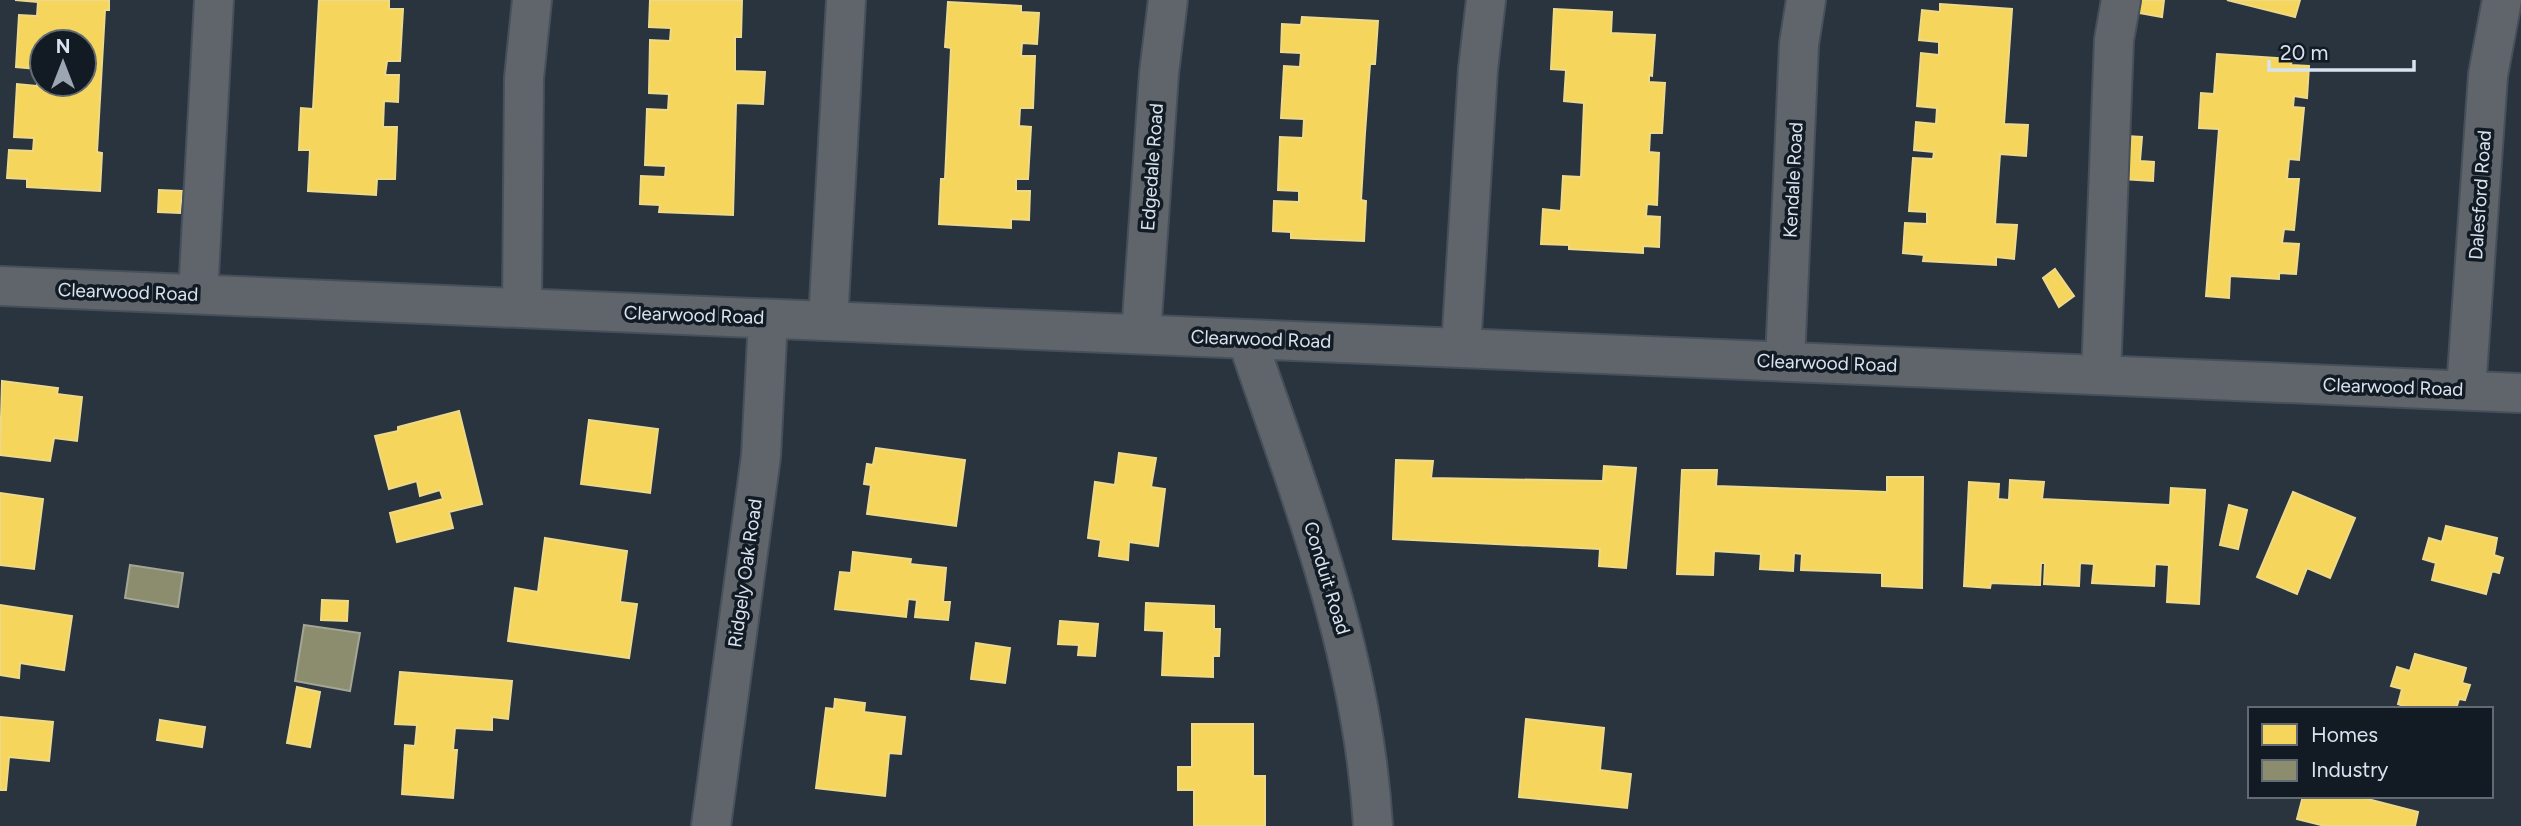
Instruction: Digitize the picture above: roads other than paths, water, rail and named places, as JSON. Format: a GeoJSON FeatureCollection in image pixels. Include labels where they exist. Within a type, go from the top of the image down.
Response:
{"type":"FeatureCollection","features":[{"type":"Feature","properties":{"kind":"street"},"geometry":{"type":"LineString","coordinates":[[198,295],[214,0]]}},
{"type":"Feature","properties":{"kind":"street"},"geometry":{"type":"LineString","coordinates":[[522,308],[524,78],[532,0]]}},
{"type":"Feature","properties":{"kind":"street"},"geometry":{"type":"LineString","coordinates":[[828,321],[846,0]]}},
{"type":"Feature","properties":{"kind":"street","name":"Edgedale Road"},"geometry":{"type":"LineString","coordinates":[[1141,334],[1159,73],[1168,0]]}},
{"type":"Feature","properties":{"kind":"street"},"geometry":{"type":"LineString","coordinates":[[1461,348],[1478,69],[1486,0]]}},
{"type":"Feature","properties":{"kind":"street","name":"Kendale Road"},"geometry":{"type":"LineString","coordinates":[[1785,361],[1799,44],[1805,0]]}},
{"type":"Feature","properties":{"kind":"street"},"geometry":{"type":"LineString","coordinates":[[2101,375],[2114,40],[2120,0]]}},
{"type":"Feature","properties":{"kind":"street","name":"Dalesford Road"},"geometry":{"type":"LineString","coordinates":[[2466,390],[2488,75],[2502,0]]}},
{"type":"Feature","properties":{"kind":"street","name":"Clearwood Road"},"geometry":{"type":"LineString","coordinates":[[0,286],[2521,393]]}},
{"type":"Feature","properties":{"kind":"street","name":"Ridgely Oak Road"},"geometry":{"type":"LineString","coordinates":[[711,826],[761,456],[768,319]]}},
{"type":"Feature","properties":{"kind":"street","name":"Conduit Road"},"geometry":{"type":"LineString","coordinates":[[1247,339],[1326,569],[1345,638],[1358,701],[1373,826]]}}]}
